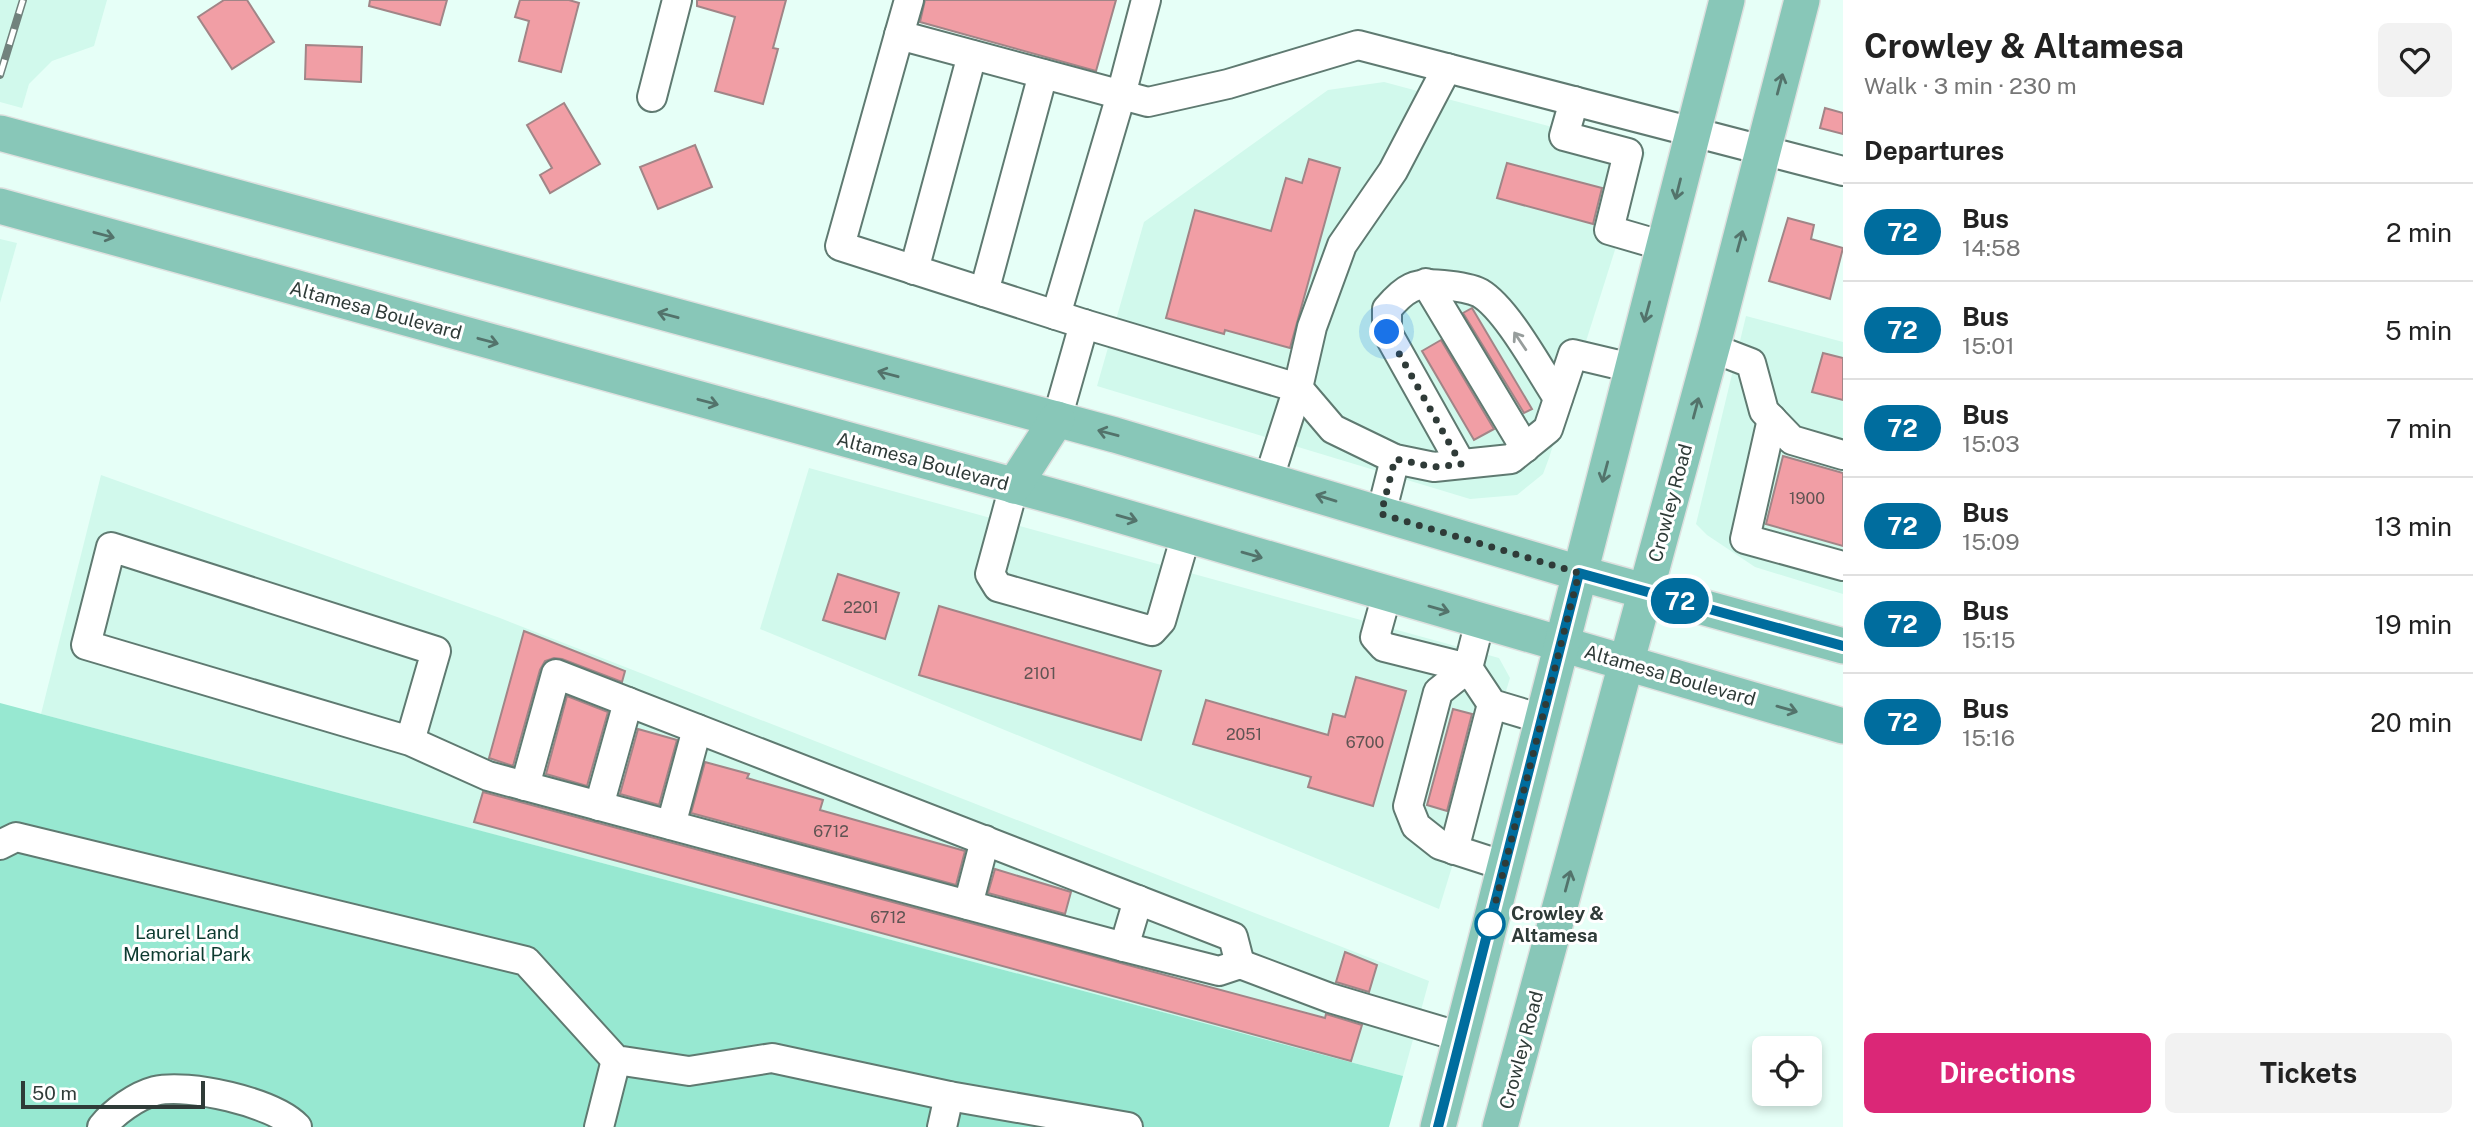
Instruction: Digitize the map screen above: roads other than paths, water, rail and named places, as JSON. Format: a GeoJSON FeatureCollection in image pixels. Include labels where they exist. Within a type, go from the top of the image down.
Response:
{"type":"FeatureCollection","features":[{"type":"Feature","properties":{"kind":"main road"},"geometry":{"type":"LineString","coordinates":[[1438,1127],[1727,0]]}},
{"type":"Feature","properties":{"kind":"main road","name":"Crowley Road"},"geometry":{"type":"LineString","coordinates":[[1500,1127],[1628,663],[1802,0]]}},
{"type":"Feature","properties":{"kind":"main road"},"geometry":{"type":"LineString","coordinates":[[0,133],[1057,419],[1579,573],[1843,646]]}},
{"type":"Feature","properties":{"kind":"main road","name":"Altamesa Boulevard"},"geometry":{"type":"LineString","coordinates":[[0,206],[1014,486],[1843,726]]}},
{"type":"Feature","properties":{"kind":"main road"},"geometry":{"type":"LineString","coordinates":[[1014,486],[1057,419]]}},
{"type":"Feature","properties":{"kind":"street"},"geometry":{"type":"LineString","coordinates":[[652,97],[677,0]]}},
{"type":"Feature","properties":{"kind":"street"},"geometry":{"type":"LineString","coordinates":[[909,0],[840,246],[1084,324],[1298,388],[1334,429],[1395,459],[1434,467],[1511,459],[1525,448],[1548,429],[1573,354],[1632,368]]}},
{"type":"Feature","properties":{"kind":"street"},"geometry":{"type":"LineString","coordinates":[[1056,315],[1146,0]]}},
{"type":"Feature","properties":{"kind":"street"},"geometry":{"type":"LineString","coordinates":[[899,35],[1148,102],[1228,84],[1357,45],[1843,171]]}},
{"type":"Feature","properties":{"kind":"street"},"geometry":{"type":"LineString","coordinates":[[914,270],[972,55]]}},
{"type":"Feature","properties":{"kind":"street"},"geometry":{"type":"LineString","coordinates":[[1268,481],[1298,388],[1312,327],[1342,245],[1393,171],[1447,68]]}},
{"type":"Feature","properties":{"kind":"street"},"geometry":{"type":"LineString","coordinates":[[984,292],[1043,74]]}},
{"type":"Feature","properties":{"kind":"street"},"geometry":{"type":"LineString","coordinates":[[1574,101],[1564,136],[1628,153],[1609,230],[1664,246]]}},
{"type":"Feature","properties":{"kind":"street"},"geometry":{"type":"LineString","coordinates":[[1461,464],[1387,332],[1387,309],[1404,289],[1426,283],[1452,285],[1479,293],[1501,312],[1558,398]]}},
{"type":"Feature","properties":{"kind":"street"},"geometry":{"type":"LineString","coordinates":[[1426,283],[1525,448]]}},
{"type":"Feature","properties":{"kind":"street"},"geometry":{"type":"LineString","coordinates":[[1057,419],[1084,324]]}},
{"type":"Feature","properties":{"kind":"street"},"geometry":{"type":"LineString","coordinates":[[1712,348],[1751,363],[1764,411],[1792,440],[1843,455]]}},
{"type":"Feature","properties":{"kind":"street"},"geometry":{"type":"LineString","coordinates":[[1772,419],[1745,539],[1843,566]]}},
{"type":"Feature","properties":{"kind":"street"},"geometry":{"type":"LineString","coordinates":[[1381,514],[1395,459]]}},
{"type":"Feature","properties":{"kind":"street"},"geometry":{"type":"LineString","coordinates":[[1014,486],[990,574],[998,587],[1011,591],[1152,631],[1161,621],[1186,535]]}},
{"type":"Feature","properties":{"kind":"street"},"geometry":{"type":"LineString","coordinates":[[410,741],[436,651],[111,547],[86,645],[410,741],[488,776],[1219,971],[1240,964],[1330,998],[1461,1037]]}},
{"type":"Feature","properties":{"kind":"street"},"geometry":{"type":"LineString","coordinates":[[1387,594],[1375,637],[1384,647],[1468,668],[1492,704],[1542,719]]}},
{"type":"Feature","properties":{"kind":"street"},"geometry":{"type":"LineString","coordinates":[[1480,621],[1468,668],[1438,692],[1408,806],[1416,826],[1440,845],[1505,866]]}},
{"type":"Feature","properties":{"kind":"street"},"geometry":{"type":"LineString","coordinates":[[525,786],[556,674],[1233,937],[1240,964]]}},
{"type":"Feature","properties":{"kind":"street"},"geometry":{"type":"LineString","coordinates":[[599,806],[628,702]]}},
{"type":"Feature","properties":{"kind":"street"},"geometry":{"type":"LineString","coordinates":[[1454,850],[1492,704]]}},
{"type":"Feature","properties":{"kind":"street"},"geometry":{"type":"LineString","coordinates":[[671,825],[697,729]]}},
{"type":"Feature","properties":{"kind":"street"},"geometry":{"type":"LineString","coordinates":[[0,845],[16,837],[526,961],[616,1060],[689,1071],[772,1058],[949,1096],[1128,1127]]}},
{"type":"Feature","properties":{"kind":"street"},"geometry":{"type":"LineString","coordinates":[[968,905],[985,840]]}},
{"type":"Feature","properties":{"kind":"street"},"geometry":{"type":"LineString","coordinates":[[1124,947],[1138,900]]}},
{"type":"Feature","properties":{"kind":"street"},"geometry":{"type":"LineString","coordinates":[[599,1127],[616,1060]]}},
{"type":"Feature","properties":{"kind":"street"},"geometry":{"type":"LineString","coordinates":[[102,1127],[126,1105],[154,1091],[185,1089],[261,1104],[297,1127]]}},
{"type":"Feature","properties":{"kind":"street"},"geometry":{"type":"LineString","coordinates":[[942,1127],[949,1096]]}},
{"type":"Feature","properties":{"kind":"railway"},"geometry":{"type":"LineString","coordinates":[[0,75],[23,0]]}},
{"type":"Feature","properties":{"kind":"place","name":"Crowley & Altamesa"},"geometry":{"type":"Point","coordinates":[1490,924]}},
{"type":"Feature","properties":{"kind":"park label","name":"Laurel Land Memorial Park"},"geometry":{"type":"Point","coordinates":[187,943]}}]}
